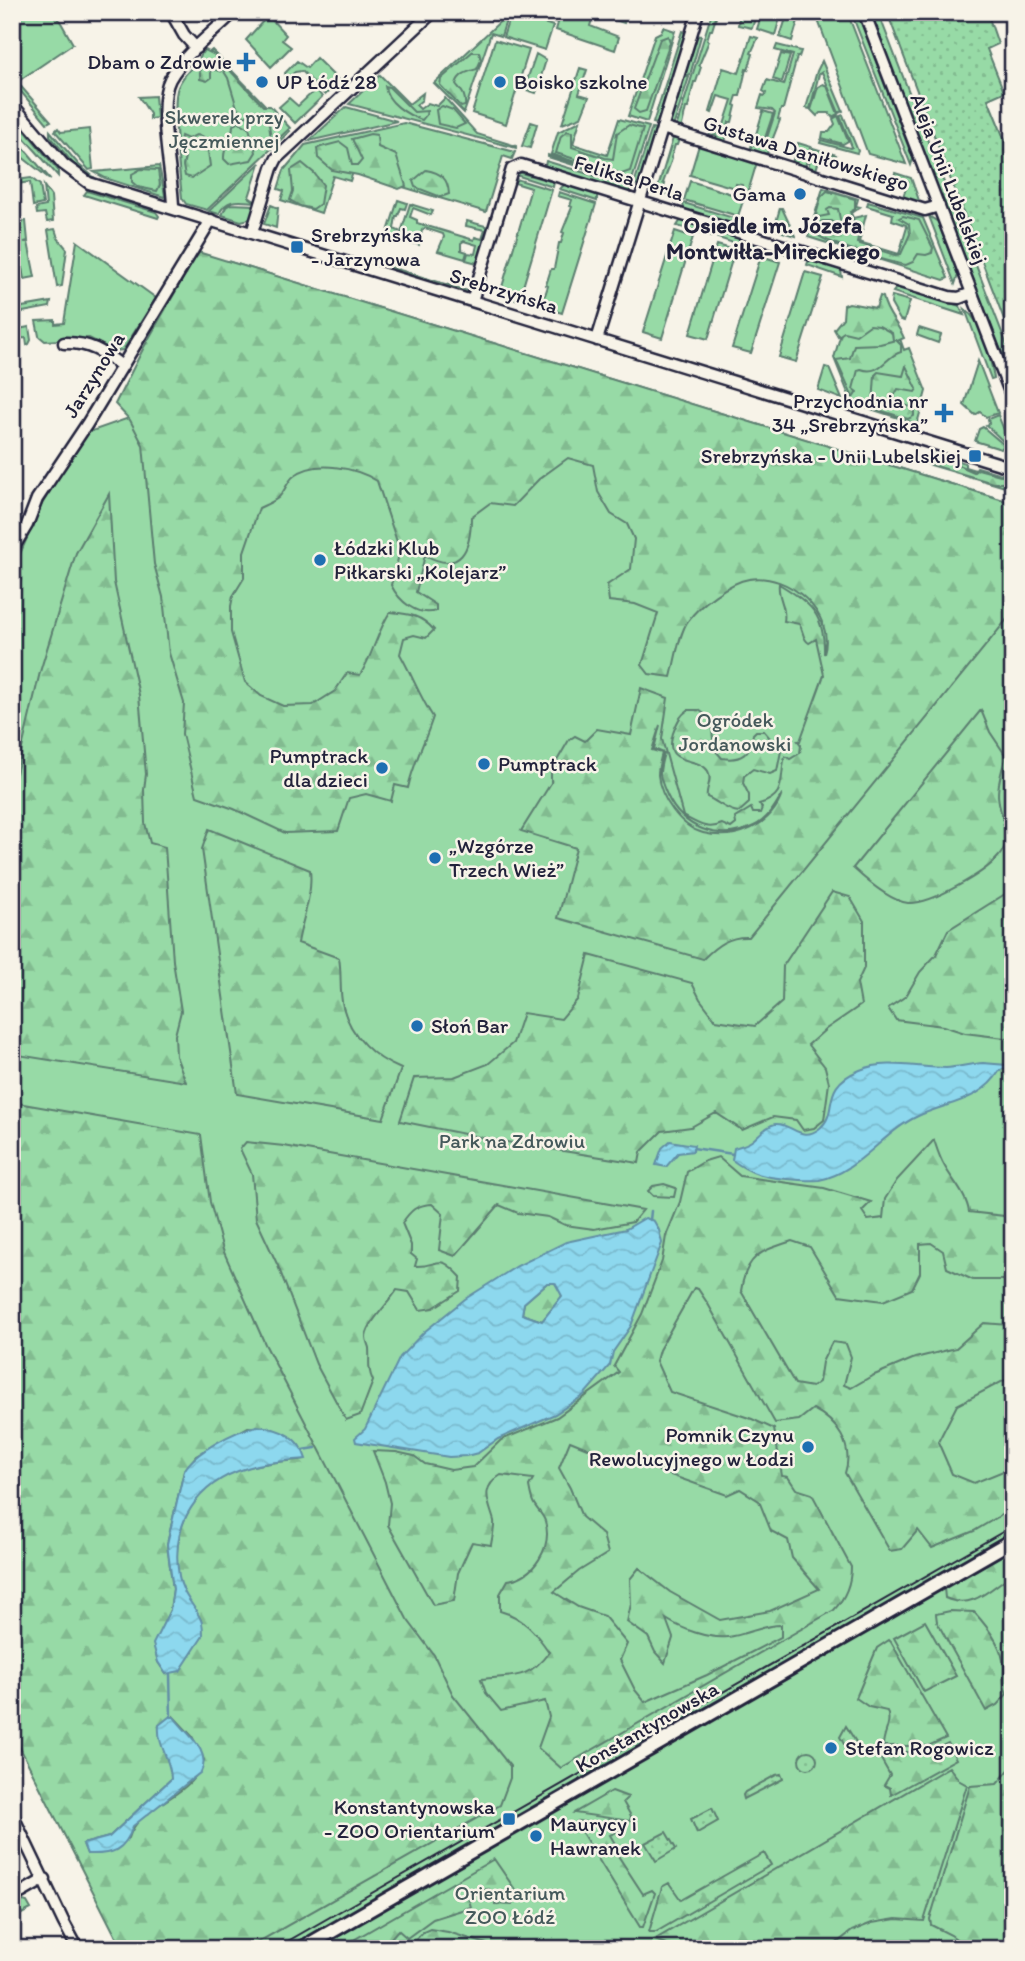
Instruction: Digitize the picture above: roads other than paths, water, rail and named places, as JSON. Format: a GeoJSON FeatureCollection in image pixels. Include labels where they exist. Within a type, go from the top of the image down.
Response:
{"type":"FeatureCollection","features":[{"type":"Feature","properties":{"kind":"main road","name":"Konstantynowska"},"geometry":{"type":"LineString","coordinates":[[300,1949],[1013,1540]]}},
{"type":"Feature","properties":{"kind":"street"},"geometry":{"type":"LineString","coordinates":[[171,12],[184,35],[196,48]]}},
{"type":"Feature","properties":{"kind":"street"},"geometry":{"type":"LineString","coordinates":[[173,208],[165,95],[175,72],[234,12]]}},
{"type":"Feature","properties":{"kind":"street"},"geometry":{"type":"LineString","coordinates":[[252,233],[277,158],[433,12]]}},
{"type":"Feature","properties":{"kind":"street"},"geometry":{"type":"LineString","coordinates":[[597,340],[698,12]]}},
{"type":"Feature","properties":{"kind":"street","name":"Aleja Unii Lubelskiej"},"geometry":{"type":"LineString","coordinates":[[864,12],[1013,400]]}},
{"type":"Feature","properties":{"kind":"street","name":"Srebrzyńska"},"geometry":{"type":"LineString","coordinates":[[12,104],[63,164],[80,178],[99,186],[1013,468]]}},
{"type":"Feature","properties":{"kind":"street","name":"Gustawa Daniłowskiego"},"geometry":{"type":"LineString","coordinates":[[663,128],[925,210],[939,206]]}},
{"type":"Feature","properties":{"kind":"street","name":"Feliksa Perla"},"geometry":{"type":"LineString","coordinates":[[472,301],[512,169],[516,165],[949,297],[959,298],[972,293]]}},
{"type":"Feature","properties":{"kind":"street","name":"Jarzynowa"},"geometry":{"type":"LineString","coordinates":[[12,550],[27,525],[37,499],[211,220]]}},
{"type":"Feature","properties":{"kind":"street"},"geometry":{"type":"LineString","coordinates":[[64,343],[94,347],[122,366]]}},
{"type":"Feature","properties":{"kind":"street"},"geometry":{"type":"LineString","coordinates":[[12,1814],[78,1949]]}},
{"type":"Feature","properties":{"kind":"street"},"geometry":{"type":"LineString","coordinates":[[12,1898],[44,1880]]}},
{"type":"Feature","properties":{"kind":"water"},"geometry":{"type":"Polygon","coordinates":[[[983,1063],[1007,1065],[1007,1068],[1000,1070],[993,1080],[974,1094],[905,1123],[858,1161],[833,1176],[819,1180],[771,1177],[751,1172],[732,1160],[734,1148],[751,1141],[772,1125],[781,1124],[807,1134],[820,1128],[829,1114],[834,1091],[847,1077],[860,1070],[880,1065],[946,1068],[983,1063]]]}},
{"type":"Feature","properties":{"kind":"water"},"geometry":{"type":"Polygon","coordinates":[[[670,1141],[694,1145],[693,1151],[678,1153],[666,1167],[656,1165],[662,1148],[670,1141]]]}},
{"type":"Feature","properties":{"kind":"water"},"geometry":{"type":"Polygon","coordinates":[[[645,1218],[654,1221],[662,1243],[631,1326],[613,1352],[610,1365],[584,1395],[555,1414],[498,1439],[478,1453],[466,1456],[449,1457],[356,1442],[355,1438],[365,1429],[400,1357],[424,1332],[465,1299],[517,1266],[566,1242],[626,1229],[645,1218]],[[547,1283],[524,1303],[522,1314],[542,1321],[562,1296],[555,1283],[547,1283]]]}},
{"type":"Feature","properties":{"kind":"water"},"geometry":{"type":"Polygon","coordinates":[[[257,1426],[273,1429],[293,1439],[306,1459],[261,1464],[229,1475],[201,1495],[191,1508],[183,1523],[177,1557],[183,1589],[202,1622],[203,1636],[180,1671],[166,1674],[158,1662],[153,1644],[170,1610],[173,1589],[167,1544],[184,1471],[216,1443],[257,1426]]]}},
{"type":"Feature","properties":{"kind":"water"},"geometry":{"type":"Polygon","coordinates":[[[169,1717],[174,1717],[196,1742],[203,1756],[201,1772],[133,1826],[122,1846],[104,1854],[87,1854],[83,1844],[109,1837],[171,1779],[159,1733],[159,1725],[169,1717]]]}},
{"type":"Feature","properties":{"kind":"waterway"},"geometry":{"type":"LineString","coordinates":[[1007,1066],[1013,1067]]}},
{"type":"Feature","properties":{"kind":"waterway"},"geometry":{"type":"LineString","coordinates":[[693,1148],[733,1154]]}},
{"type":"Feature","properties":{"kind":"waterway"},"geometry":{"type":"LineString","coordinates":[[650,1220],[651,1211]]}},
{"type":"Feature","properties":{"kind":"waterway"},"geometry":{"type":"LineString","coordinates":[[303,1450],[316,1448]]}},
{"type":"Feature","properties":{"kind":"waterway"},"geometry":{"type":"LineString","coordinates":[[170,1674],[171,1717]]}},
{"type":"Feature","properties":{"kind":"tram line"},"geometry":{"type":"LineString","coordinates":[[274,1949],[1013,1526]]}},
{"type":"Feature","properties":{"kind":"place","name":"Dbam o Zdrowie"},"geometry":{"type":"Point","coordinates":[246,62]}},
{"type":"Feature","properties":{"kind":"place","name":"UP Łódź 28"},"geometry":{"type":"Point","coordinates":[262,82]}},
{"type":"Feature","properties":{"kind":"place","name":"Boisko szkolne"},"geometry":{"type":"Point","coordinates":[500,82]}},
{"type":"Feature","properties":{"kind":"place","name":"Gama"},"geometry":{"type":"Point","coordinates":[800,194]}},
{"type":"Feature","properties":{"kind":"place","name":"Srebrzyńska - Jarzynowa"},"geometry":{"type":"Point","coordinates":[297,247]}},
{"type":"Feature","properties":{"kind":"place","name":"Przychodnia nr 34 „Srebrzyńska”"},"geometry":{"type":"Point","coordinates":[944,413]}},
{"type":"Feature","properties":{"kind":"place","name":"Srebrzyńska - Unii Lubelskiej"},"geometry":{"type":"Point","coordinates":[975,456]}},
{"type":"Feature","properties":{"kind":"place","name":"Łódzki Klub Piłkarski „Kolejarz”"},"geometry":{"type":"Point","coordinates":[320,560]}},
{"type":"Feature","properties":{"kind":"place","name":"Pumptrack"},"geometry":{"type":"Point","coordinates":[484,764]}},
{"type":"Feature","properties":{"kind":"place","name":"Pumptrack dla dzieci"},"geometry":{"type":"Point","coordinates":[382,768]}},
{"type":"Feature","properties":{"kind":"place","name":"„Wzgórze Trzech Wież”"},"geometry":{"type":"Point","coordinates":[435,858]}},
{"type":"Feature","properties":{"kind":"place","name":"Słoń Bar"},"geometry":{"type":"Point","coordinates":[417,1026]}},
{"type":"Feature","properties":{"kind":"place","name":"Pomnik Czynu Rewolucyjnego w Łodzi"},"geometry":{"type":"Point","coordinates":[808,1447]}},
{"type":"Feature","properties":{"kind":"place","name":"Stefan Rogowicz"},"geometry":{"type":"Point","coordinates":[831,1748]}},
{"type":"Feature","properties":{"kind":"place","name":"Konstantynowska - ZOO Orientarium"},"geometry":{"type":"Point","coordinates":[509,1819]}},
{"type":"Feature","properties":{"kind":"place","name":"Maurycy i Hawranek"},"geometry":{"type":"Point","coordinates":[536,1836]}},
{"type":"Feature","properties":{"kind":"district","name":"Osiedle im. Józefa Montwiłła-Mireckiego"},"geometry":{"type":"Point","coordinates":[773,238]}},
{"type":"Feature","properties":{"kind":"park label","name":"Skwerek przy Jęczmiennej"},"geometry":{"type":"Point","coordinates":[224,129]}},
{"type":"Feature","properties":{"kind":"park label","name":"Ogródek Jordanowski"},"geometry":{"type":"Point","coordinates":[735,732]}},
{"type":"Feature","properties":{"kind":"park label","name":"Park na Zdrowiu"},"geometry":{"type":"Point","coordinates":[512,1141]}},
{"type":"Feature","properties":{"kind":"park label","name":"Orientarium ZOO Łódź"},"geometry":{"type":"Point","coordinates":[510,1905]}}]}
